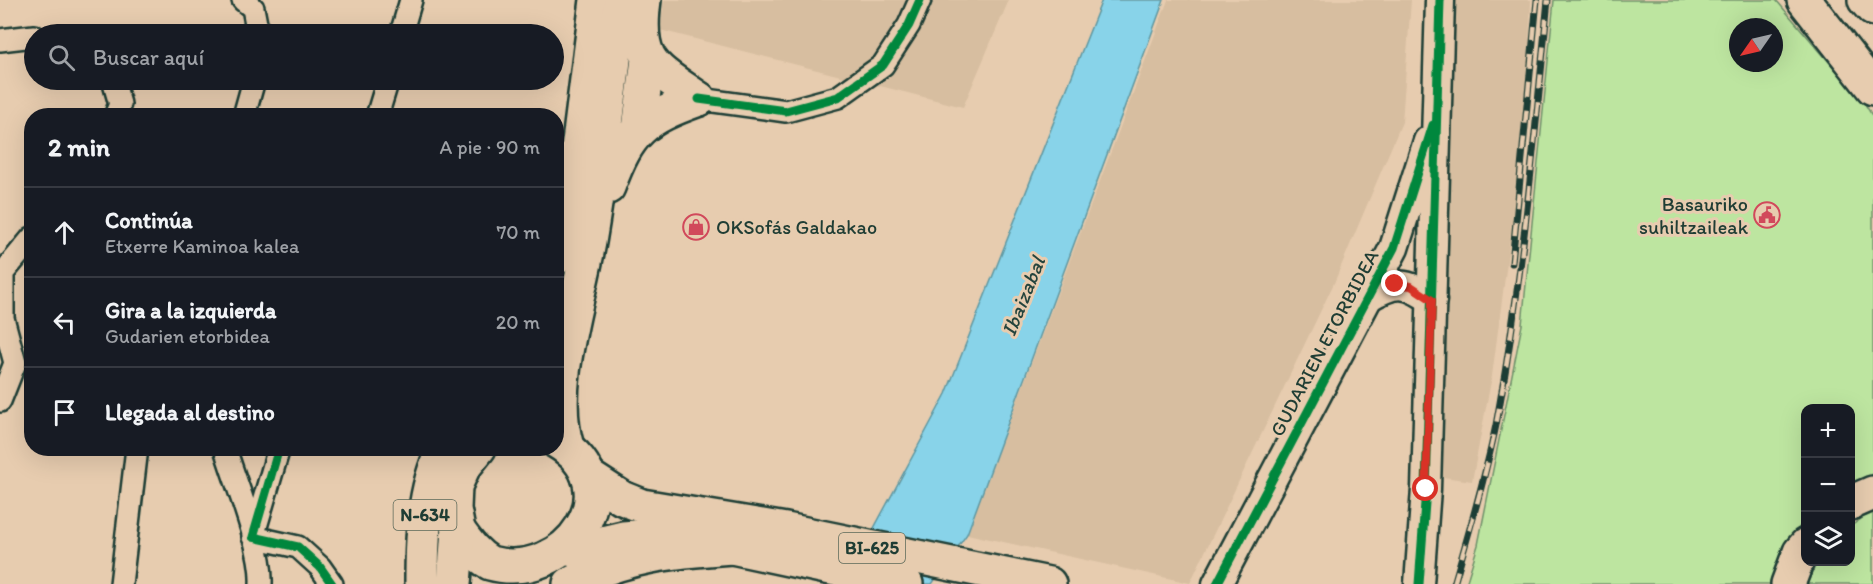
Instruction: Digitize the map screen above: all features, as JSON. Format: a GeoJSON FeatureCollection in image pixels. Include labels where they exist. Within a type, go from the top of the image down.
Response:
{"type":"FeatureCollection","features":[{"type":"Feature","properties":{"kind":"main road"},"geometry":{"type":"LineString","coordinates":[[564,210],[575,174],[597,0]]}},
{"type":"Feature","properties":{"kind":"main road"},"geometry":{"type":"LineString","coordinates":[[564,374],[600,176],[621,0]]}},
{"type":"Feature","properties":{"kind":"main road"},"geometry":{"type":"LineString","coordinates":[[639,129],[648,59],[641,26],[644,0]]}},
{"type":"Feature","properties":{"kind":"main road"},"geometry":{"type":"LineString","coordinates":[[1804,0],[1873,88]]}},
{"type":"Feature","properties":{"kind":"main road"},"geometry":{"type":"LineString","coordinates":[[1818,0],[1873,63]]}},
{"type":"Feature","properties":{"kind":"main road"},"geometry":{"type":"LineString","coordinates":[[1865,0],[1873,9]]}},
{"type":"Feature","properties":{"kind":"main road"},"geometry":{"type":"LineString","coordinates":[[648,59],[660,72],[699,99]]}},
{"type":"Feature","properties":{"kind":"main road"},"geometry":{"type":"LineString","coordinates":[[590,240],[615,169],[631,137],[639,129],[670,109],[699,99]]}},
{"type":"Feature","properties":{"kind":"main road"},"geometry":{"type":"LineString","coordinates":[[564,446],[579,459],[588,476],[591,495],[591,513],[584,532],[573,550]]}},
{"type":"Feature","properties":{"kind":"main road","name":"N-634"},"geometry":{"type":"LineString","coordinates":[[422,584],[424,519],[431,484],[441,456]]}},
{"type":"Feature","properties":{"kind":"main road","name":"N-634"},"geometry":{"type":"LineString","coordinates":[[454,584],[458,530],[454,509],[455,486],[463,468],[473,456]]}},
{"type":"Feature","properties":{"kind":"main road","name":"BI-625"},"geometry":{"type":"LineString","coordinates":[[588,476],[621,498],[642,506],[783,544],[906,584]]}},
{"type":"Feature","properties":{"kind":"main road"},"geometry":{"type":"LineString","coordinates":[[1855,501],[1873,493]]}},
{"type":"Feature","properties":{"kind":"main road","name":"N-634"},"geometry":{"type":"LineString","coordinates":[[458,530],[473,550],[490,563],[527,578],[573,550]]}},
{"type":"Feature","properties":{"kind":"main road","name":"BI-625"},"geometry":{"type":"LineString","coordinates":[[573,550],[623,538],[663,536],[732,548]]}},
{"type":"Feature","properties":{"kind":"main road","name":"BI-625"},"geometry":{"type":"LineString","coordinates":[[570,584],[606,567],[651,555],[783,544],[959,565],[1049,584]]}},
{"type":"Feature","properties":{"kind":"main road"},"geometry":{"type":"LineString","coordinates":[[1788,584],[1801,551]]}},
{"type":"Feature","properties":{"kind":"street"},"geometry":{"type":"LineString","coordinates":[[243,0],[253,8],[256,24]]}},
{"type":"Feature","properties":{"kind":"street"},"geometry":{"type":"LineString","coordinates":[[404,24],[411,0]]}},
{"type":"Feature","properties":{"kind":"street"},"geometry":{"type":"LineString","coordinates":[[699,99],[786,111],[838,96],[883,65],[909,25],[920,0]]}},
{"type":"Feature","properties":{"kind":"street"},"geometry":{"type":"LineString","coordinates":[[1420,583],[1426,489],[1440,0]]}},
{"type":"Feature","properties":{"kind":"street"},"geometry":{"type":"LineString","coordinates":[[0,40],[24,37]]}},
{"type":"Feature","properties":{"kind":"street"},"geometry":{"type":"LineString","coordinates":[[116,90],[120,104],[119,108]]}},
{"type":"Feature","properties":{"kind":"street"},"geometry":{"type":"LineString","coordinates":[[246,108],[251,90]]}},
{"type":"Feature","properties":{"kind":"street"},"geometry":{"type":"LineString","coordinates":[[379,108],[385,90]]}},
{"type":"Feature","properties":{"kind":"street","name":"GUDARIEN ETORBIDEA"},"geometry":{"type":"LineString","coordinates":[[1217,584],[1394,248],[1438,108]]}},
{"type":"Feature","properties":{"kind":"street","name":"GUDARIEN ETORBIDEA"},"geometry":{"type":"LineString","coordinates":[[1394,248],[1406,240],[1420,237],[1434,240]]}},
{"type":"Feature","properties":{"kind":"street"},"geometry":{"type":"LineString","coordinates":[[0,401],[15,363],[3,318],[3,273],[24,248]]}},
{"type":"Feature","properties":{"kind":"street","name":"GUDARIEN ETORBIDEA"},"geometry":{"type":"LineString","coordinates":[[1368,297],[1395,284],[1411,286],[1432,300]]}},
{"type":"Feature","properties":{"kind":"street"},"geometry":{"type":"LineString","coordinates":[[120,584],[136,456]]}},
{"type":"Feature","properties":{"kind":"street"},"geometry":{"type":"LineString","coordinates":[[228,456],[253,537],[261,584]]}},
{"type":"Feature","properties":{"kind":"street"},"geometry":{"type":"LineString","coordinates":[[253,537],[277,456]]}},
{"type":"Feature","properties":{"kind":"street"},"geometry":{"type":"LineString","coordinates":[[253,537],[298,547],[320,567],[332,584]]}},
{"type":"Feature","properties":{"kind":"shaded area"},"geometry":{"type":"Polygon","coordinates":[[[664,0],[1009,0],[963,107],[660,30],[664,0]]]}},
{"type":"Feature","properties":{"kind":"shaded area"},"geometry":{"type":"Polygon","coordinates":[[[1168,0],[1411,0],[1402,122],[1334,283],[1190,583],[967,534],[1168,0]]]}},
{"type":"Feature","properties":{"kind":"shaded area"},"geometry":{"type":"Polygon","coordinates":[[[1454,0],[1531,0],[1526,118],[1492,376],[1472,481],[1436,476],[1454,0]]]}},
{"type":"Feature","properties":{"kind":"green space"},"geometry":{"type":"Polygon","coordinates":[[[1554,0],[1776,0],[1865,104],[1873,117],[1873,477],[1855,484],[1855,404],[1801,404],[1801,525],[1787,545],[1773,584],[1466,584],[1478,545],[1522,325],[1554,0]]]}},
{"type":"Feature","properties":{"kind":"green space"},"geometry":{"type":"Polygon","coordinates":[[[1873,513],[1873,584],[1807,584],[1815,566],[1855,566],[1855,523],[1873,513]]]}},
{"type":"Feature","properties":{"kind":"water","name":"Ibaizabal"},"geometry":{"type":"Polygon","coordinates":[[[1102,0],[1164,0],[967,534],[932,584],[844,584],[946,394],[1102,0]]]}},
{"type":"Feature","properties":{"kind":"railway"},"geometry":{"type":"LineString","coordinates":[[1512,263],[1537,0]]}},
{"type":"Feature","properties":{"kind":"railway"},"geometry":{"type":"LineString","coordinates":[[1454,584],[1487,465],[1505,372],[1526,213],[1548,0]]}},
{"type":"Feature","properties":{"kind":"cycle path"},"geometry":{"type":"LineString","coordinates":[[699,99],[786,111],[838,97],[883,65],[909,25],[920,0]]}},
{"type":"Feature","properties":{"kind":"cycle path"},"geometry":{"type":"LineString","coordinates":[[1419,584],[1426,489],[1440,0]]}},
{"type":"Feature","properties":{"kind":"cycle path"},"geometry":{"type":"LineString","coordinates":[[1217,584],[1394,248],[1433,125]]}},
{"type":"Feature","properties":{"kind":"cycle path"},"geometry":{"type":"LineString","coordinates":[[277,456],[253,537],[298,547],[320,567],[332,584]]}},
{"type":"Feature","properties":{"kind":"place","name":"Basauriko suhiltzaileak"},"geometry":{"type":"Point","coordinates":[1767,215]}},
{"type":"Feature","properties":{"kind":"place","name":"OKSofás Galdakao"},"geometry":{"type":"Point","coordinates":[696,227]}},
{"type":"Feature","properties":{"kind":"route"},"geometry":{"type":"LineString","coordinates":[[1395,284],[1411,286],[1432,300],[1426,489]]}}]}
